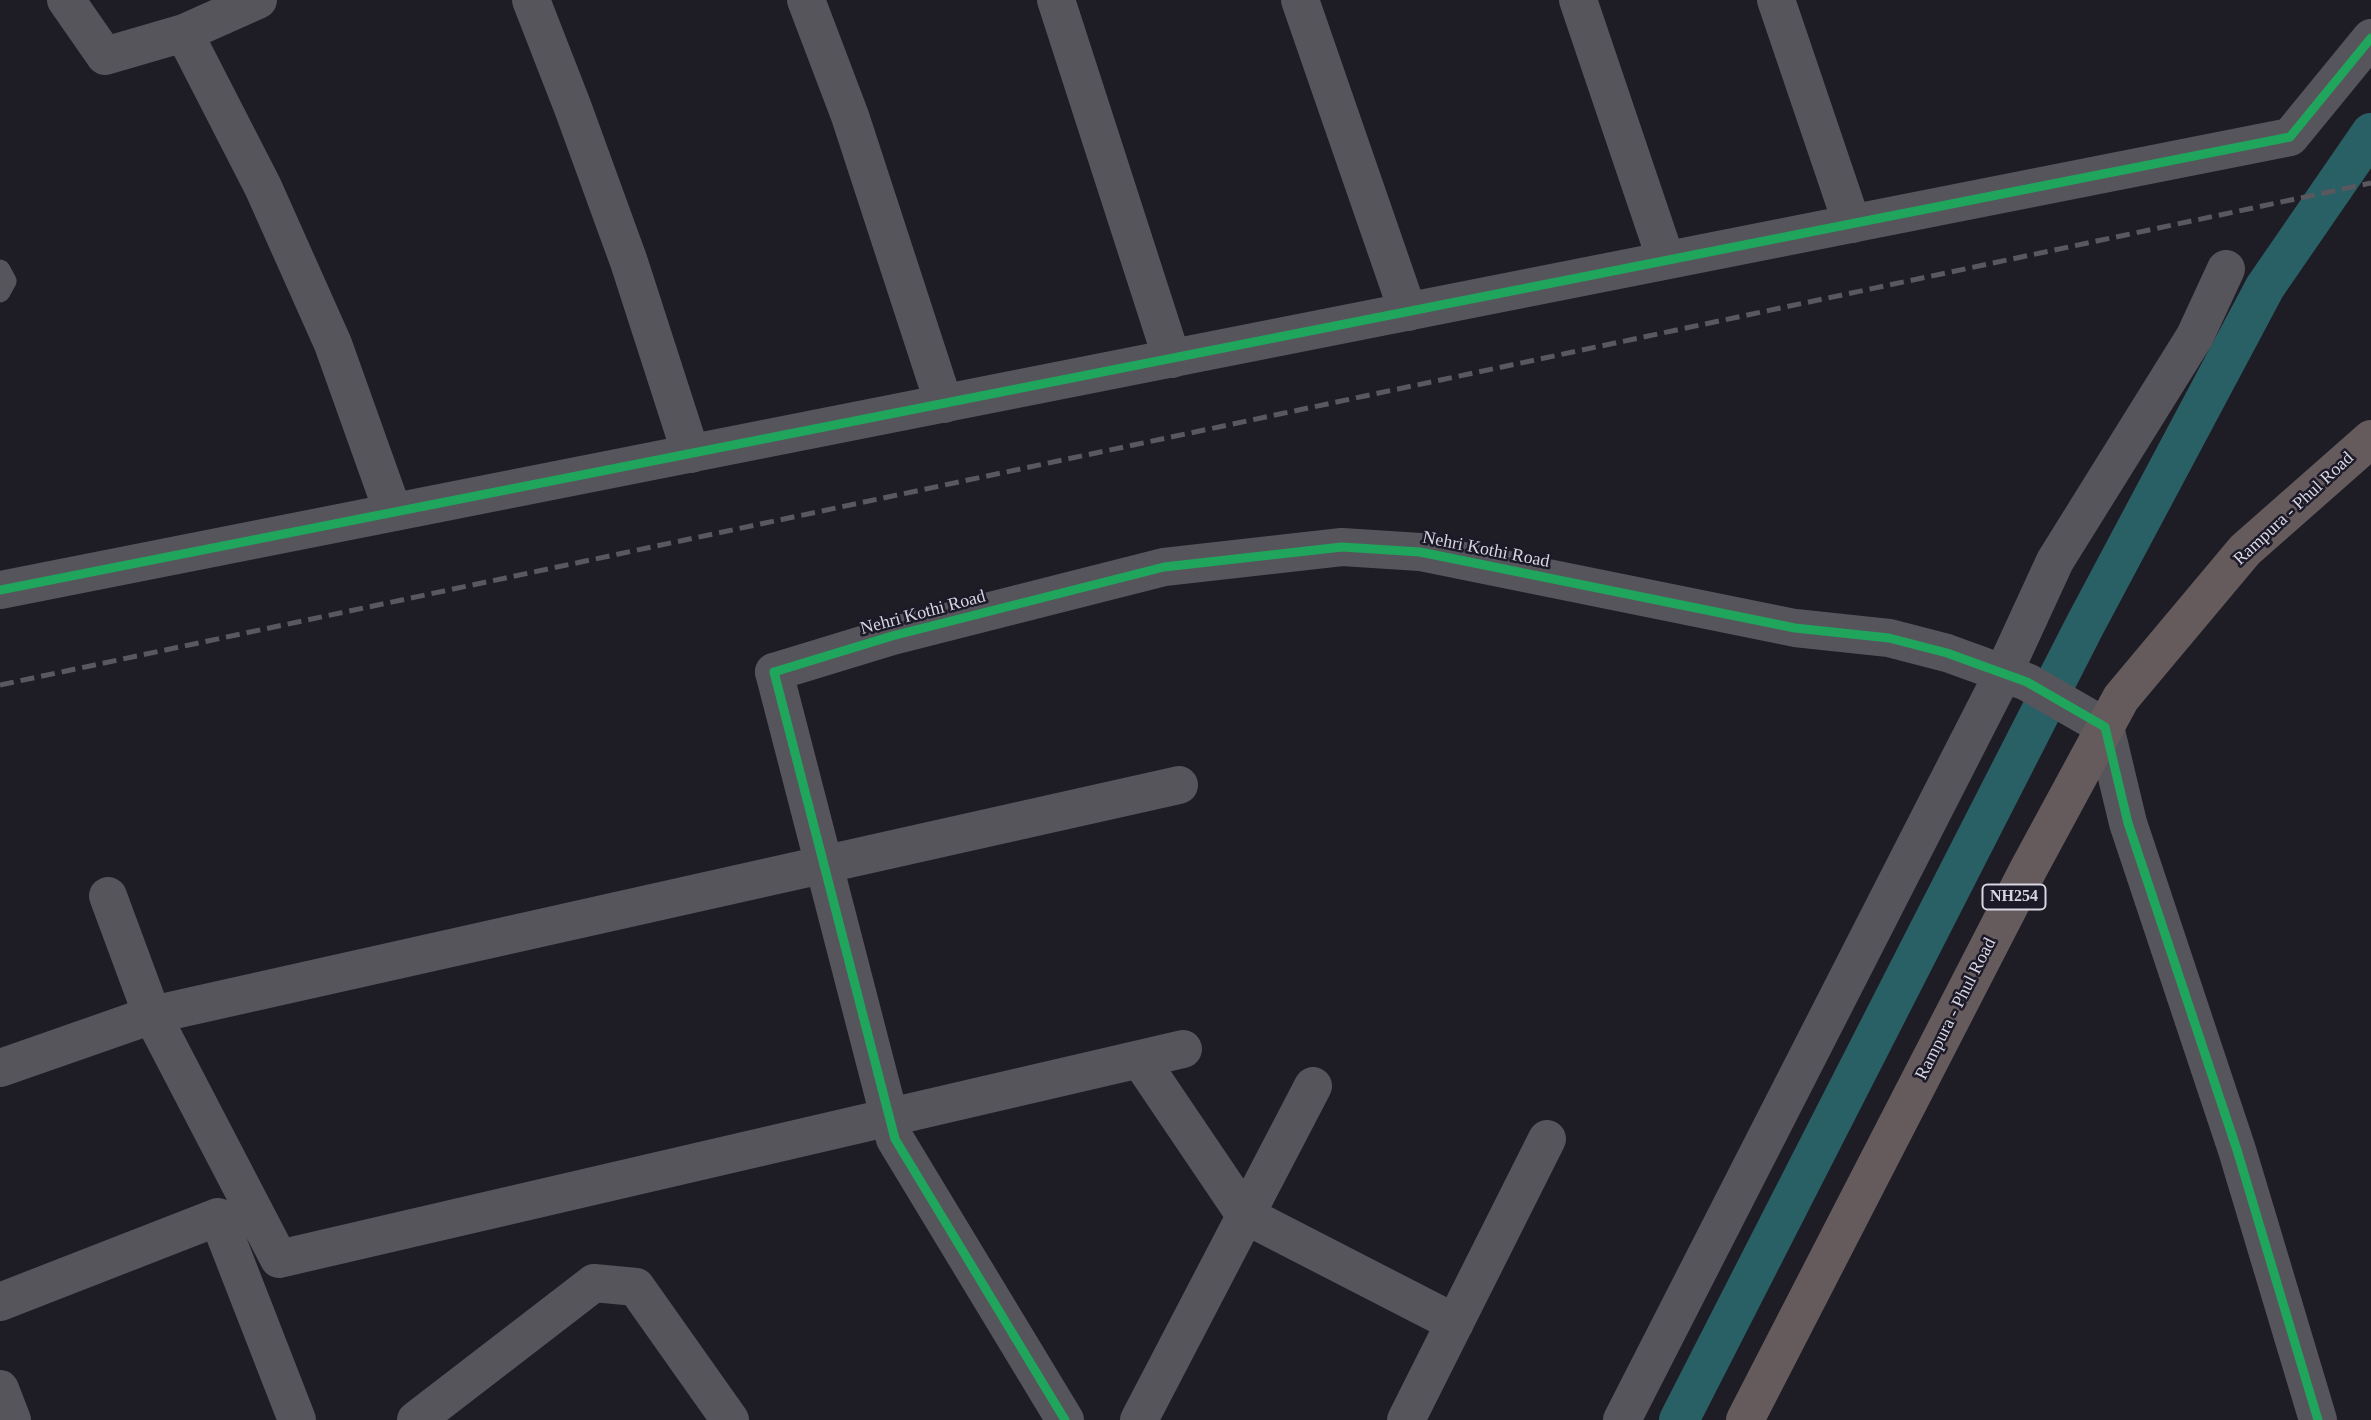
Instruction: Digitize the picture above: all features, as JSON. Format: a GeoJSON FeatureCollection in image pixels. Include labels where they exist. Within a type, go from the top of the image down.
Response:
{"type":"FeatureCollection","features":[{"type":"Feature","properties":{"kind":"highway","name":"Rampura - Phul Road"},"geometry":{"type":"LineString","coordinates":[[1745,1420],[2029,868],[2090,717],[2121,698],[2245,550],[2371,439]]}},
{"type":"Feature","properties":{"kind":"street"},"geometry":{"type":"LineString","coordinates":[[66,0],[105,56],[184,33],[258,0]]}},
{"type":"Feature","properties":{"kind":"street"},"geometry":{"type":"LineString","coordinates":[[531,0],[629,262],[691,454]]}},
{"type":"Feature","properties":{"kind":"street"},"geometry":{"type":"LineString","coordinates":[[807,0],[850,116],[944,404]]}},
{"type":"Feature","properties":{"kind":"street"},"geometry":{"type":"LineString","coordinates":[[1056,0],[1172,359]]}},
{"type":"Feature","properties":{"kind":"street"},"geometry":{"type":"LineString","coordinates":[[1300,0],[1408,312]]}},
{"type":"Feature","properties":{"kind":"street"},"geometry":{"type":"LineString","coordinates":[[1578,0],[1665,260]]}},
{"type":"Feature","properties":{"kind":"street"},"geometry":{"type":"LineString","coordinates":[[1776,0],[1852,224]]}},
{"type":"Feature","properties":{"kind":"street"},"geometry":{"type":"LineString","coordinates":[[184,33],[263,187],[328,332],[393,512]]}},
{"type":"Feature","properties":{"kind":"street"},"geometry":{"type":"LineString","coordinates":[[0,590],[2290,137],[2371,38]]}},
{"type":"Feature","properties":{"kind":"street"},"geometry":{"type":"LineString","coordinates":[[1622,1420],[2015,678],[2055,561],[2195,336],[2226,269]]}},
{"type":"Feature","properties":{"kind":"street","name":"Nehri Kothi Road"},"geometry":{"type":"LineString","coordinates":[[825,865],[774,671],[892,636],[1164,567],[1342,547],[1420,552],[1794,628],[1889,638],[1947,653],[2015,678],[2090,717]]}},
{"type":"Feature","properties":{"kind":"street"},"geometry":{"type":"LineString","coordinates":[[2090,717],[2129,823],[2237,1150],[2318,1420]]}},
{"type":"Feature","properties":{"kind":"street"},"geometry":{"type":"LineString","coordinates":[[0,1068],[152,1015],[1179,785]]}},
{"type":"Feature","properties":{"kind":"street"},"geometry":{"type":"LineString","coordinates":[[825,865],[895,1139],[1065,1420]]}},
{"type":"Feature","properties":{"kind":"street"},"geometry":{"type":"LineString","coordinates":[[108,896],[152,1015],[279,1259],[1183,1049]]}},
{"type":"Feature","properties":{"kind":"street"},"geometry":{"type":"LineString","coordinates":[[1138,1060],[1245,1215],[1455,1323]]}},
{"type":"Feature","properties":{"kind":"street"},"geometry":{"type":"LineString","coordinates":[[1139,1420],[1313,1087]]}},
{"type":"Feature","properties":{"kind":"street"},"geometry":{"type":"LineString","coordinates":[[1406,1420],[1547,1139]]}},
{"type":"Feature","properties":{"kind":"street"},"geometry":{"type":"LineString","coordinates":[[0,1302],[218,1217],[298,1420]]}},
{"type":"Feature","properties":{"kind":"street"},"geometry":{"type":"LineString","coordinates":[[415,1420],[594,1283],[636,1287],[730,1420]]}},
{"type":"Feature","properties":{"kind":"street"},"geometry":{"type":"LineString","coordinates":[[0,1389],[12,1420]]}},
{"type":"Feature","properties":{"kind":"lane"},"geometry":{"type":"LineString","coordinates":[[0,270],[6,281],[0,292]]}},
{"type":"Feature","properties":{"kind":"waterway"},"geometry":{"type":"LineString","coordinates":[[1679,1420],[2085,625],[2265,287],[2371,133]]}},
{"type":"Feature","properties":{"kind":"railway"},"geometry":{"type":"LineString","coordinates":[[0,685],[2371,183]]}},
{"type":"Feature","properties":{"kind":"cycle path"},"geometry":{"type":"LineString","coordinates":[[0,590],[2290,137],[2371,38]]}},
{"type":"Feature","properties":{"kind":"cycle path"},"geometry":{"type":"LineString","coordinates":[[1065,1420],[895,1139],[774,672],[892,636],[1164,567],[1342,547],[1420,552],[1795,628],[1889,638],[1947,653],[2027,682],[2105,727],[2128,823],[2237,1150],[2318,1420]]}}]}
